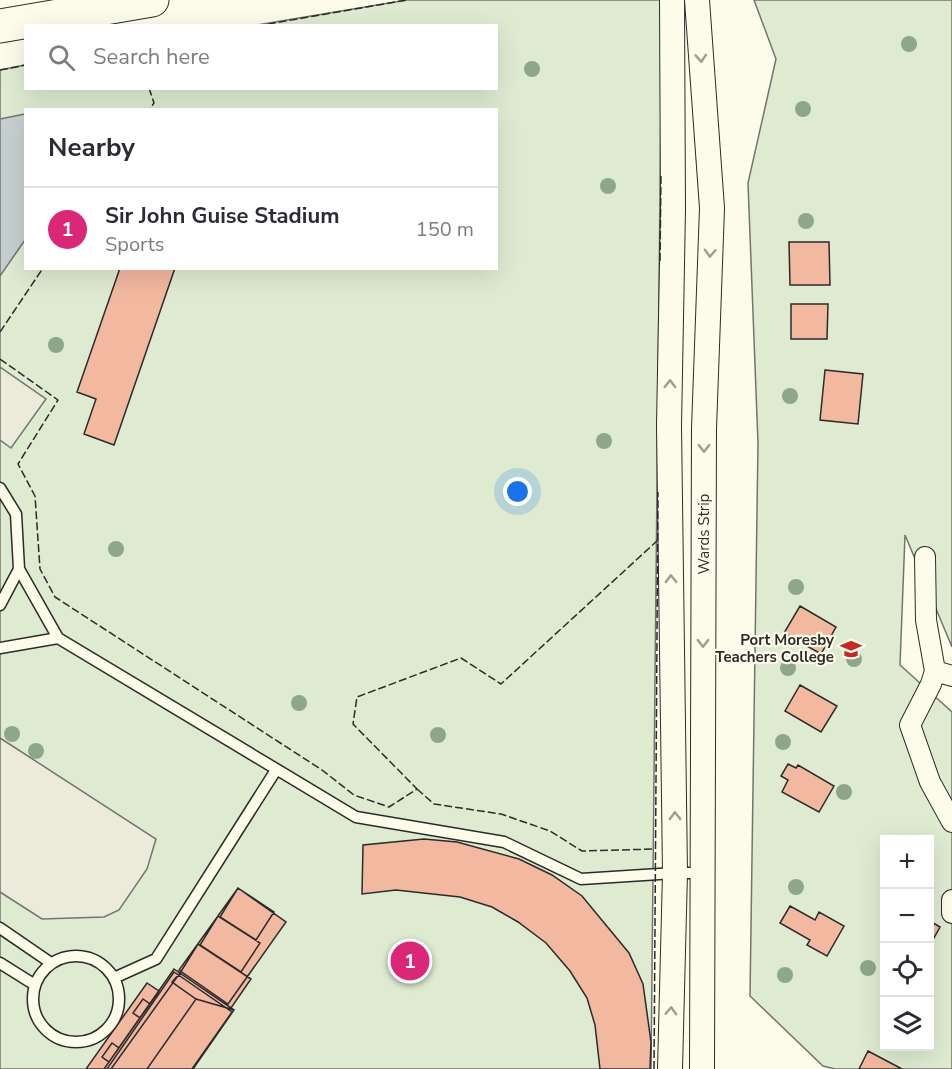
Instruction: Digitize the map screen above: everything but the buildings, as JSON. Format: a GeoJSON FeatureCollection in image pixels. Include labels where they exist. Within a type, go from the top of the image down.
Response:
{"type":"FeatureCollection","features":[{"type":"Feature","properties":{"kind":"highway"},"geometry":{"type":"LineString","coordinates":[[0,26],[152,0]]}},
{"type":"Feature","properties":{"kind":"street"},"geometry":{"type":"LineString","coordinates":[[669,1069],[675,873],[669,426],[673,210],[672,0]]}},
{"type":"Feature","properties":{"kind":"street","name":"Wards Strip"},"geometry":{"type":"LineString","coordinates":[[697,0],[712,208],[704,429],[702,1069]]}},
{"type":"Feature","properties":{"kind":"street"},"geometry":{"type":"LineString","coordinates":[[925,557],[926,620],[943,674],[931,684],[910,725],[930,782],[952,822]]}},
{"type":"Feature","properties":{"kind":"street"},"geometry":{"type":"LineString","coordinates":[[952,900],[952,913]]}},
{"type":"Feature","properties":{"kind":"lane"},"geometry":{"type":"LineString","coordinates":[[0,488],[16,514],[19,569],[58,638],[356,817],[504,842],[581,879],[703,873]]}},
{"type":"Feature","properties":{"kind":"lane"},"geometry":{"type":"LineString","coordinates":[[0,605],[19,569]]}},
{"type":"Feature","properties":{"kind":"lane"},"geometry":{"type":"LineString","coordinates":[[0,648],[58,638]]}},
{"type":"Feature","properties":{"kind":"lane"},"geometry":{"type":"LineString","coordinates":[[114,978],[156,959],[276,770]]}},
{"type":"Feature","properties":{"kind":"lane"},"geometry":{"type":"LineString","coordinates":[[0,928],[51,963]]}},
{"type":"Feature","properties":{"kind":"lane"},"geometry":{"type":"LineString","coordinates":[[79,956],[93,959],[105,967],[114,978],[119,998],[115,1019],[106,1031],[81,1042],[66,1041],[53,1035],[42,1026],[34,1006],[34,985],[51,963],[64,957],[79,956]]}},
{"type":"Feature","properties":{"kind":"lane"},"geometry":{"type":"LineString","coordinates":[[0,963],[34,985]]}},
{"type":"Feature","properties":{"kind":"green space"},"geometry":{"type":"Polygon","coordinates":[[[407,0],[662,0],[651,1069],[0,1069],[0,70],[24,65],[24,90],[498,90],[498,24],[263,24],[407,0]]]}},
{"type":"Feature","properties":{"kind":"green space"},"geometry":{"type":"Polygon","coordinates":[[[754,0],[952,0],[952,647],[905,535],[900,665],[952,712],[952,1069],[835,1069],[823,1066],[750,996],[758,443],[748,183],[776,59],[754,0]]]}},
{"type":"Feature","properties":{"kind":"shaded area"},"geometry":{"type":"Polygon","coordinates":[[[24,114],[24,241],[0,276],[0,119],[24,114]]]}},
{"type":"Feature","properties":{"kind":"shaded area"},"geometry":{"type":"Polygon","coordinates":[[[0,367],[46,399],[11,448],[0,440],[0,367]]]}},
{"type":"Feature","properties":{"kind":"shaded area"},"geometry":{"type":"Polygon","coordinates":[[[0,738],[156,839],[147,869],[119,910],[104,917],[42,919],[0,892],[0,738]]]}},
{"type":"Feature","properties":{"kind":"fence"},"geometry":{"type":"LineString","coordinates":[[269,24],[407,0]]}},
{"type":"Feature","properties":{"kind":"fence"},"geometry":{"type":"LineString","coordinates":[[0,70],[24,65]]}},
{"type":"Feature","properties":{"kind":"fence"},"geometry":{"type":"LineString","coordinates":[[150,90],[154,103],[150,108]]}},
{"type":"Feature","properties":{"kind":"fence"},"geometry":{"type":"LineString","coordinates":[[660,261],[661,174]]}},
{"type":"Feature","properties":{"kind":"fence"},"geometry":{"type":"LineString","coordinates":[[0,332],[42,270]]}},
{"type":"Feature","properties":{"kind":"fence"},"geometry":{"type":"LineString","coordinates":[[0,359],[58,400],[18,464],[35,496],[40,569],[55,597],[322,770],[354,795],[389,807],[417,789],[353,724],[357,697],[461,658],[501,684],[658,540]]}},
{"type":"Feature","properties":{"kind":"fence"},"geometry":{"type":"LineString","coordinates":[[654,1069],[658,492]]}},
{"type":"Feature","properties":{"kind":"fence"},"geometry":{"type":"LineString","coordinates":[[417,789],[434,804],[501,814],[550,831],[582,851],[655,849]]}},
{"type":"Feature","properties":{"kind":"place","name":"Port Moresby Teachers College"},"geometry":{"type":"Point","coordinates":[851,649]}},
{"type":"Feature","properties":{"kind":"place","name":"Sir John Guise Stadium"},"geometry":{"type":"Point","coordinates":[410,961]}}]}
